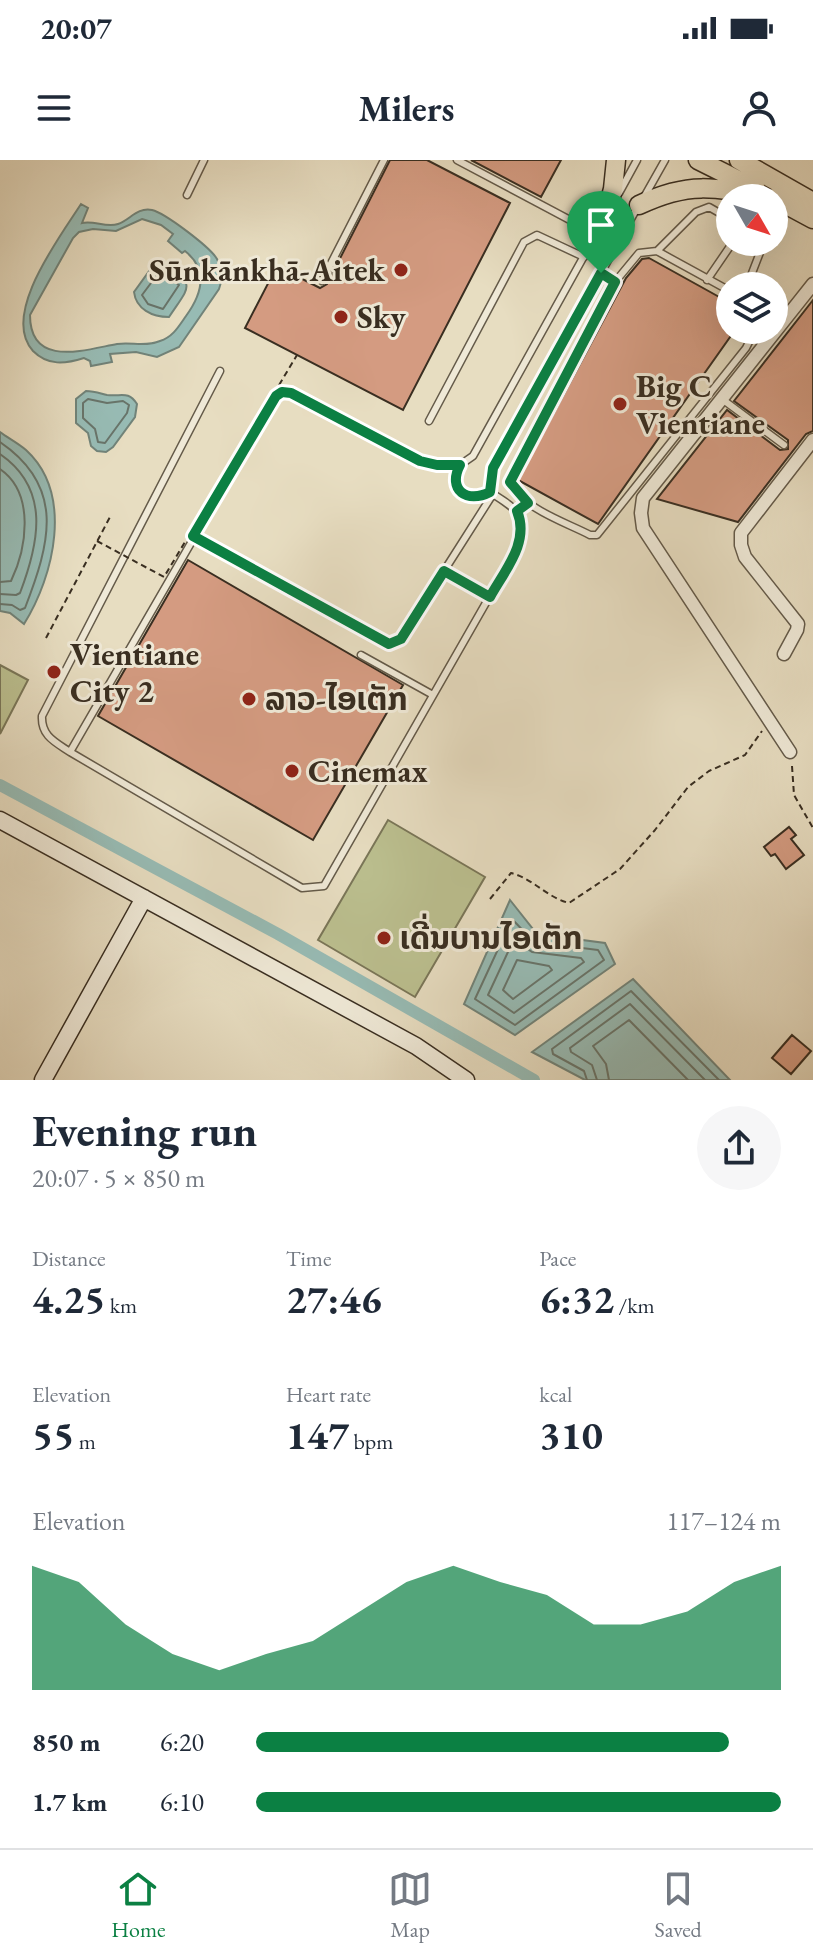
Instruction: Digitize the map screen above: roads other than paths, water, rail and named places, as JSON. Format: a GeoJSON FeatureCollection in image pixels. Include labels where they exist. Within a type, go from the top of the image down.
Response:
{"type":"FeatureCollection","features":[{"type":"Feature","properties":{"kind":"main road"},"geometry":{"type":"LineString","coordinates":[[601,226],[613,189],[616,160]]}},
{"type":"Feature","properties":{"kind":"main road"},"geometry":{"type":"LineString","coordinates":[[698,160],[744,184]]}},
{"type":"Feature","properties":{"kind":"main road"},"geometry":{"type":"LineString","coordinates":[[745,161],[813,202]]}},
{"type":"Feature","properties":{"kind":"main road"},"geometry":{"type":"LineString","coordinates":[[639,205],[666,192],[689,188],[716,189]]}},
{"type":"Feature","properties":{"kind":"main road"},"geometry":{"type":"LineString","coordinates":[[788,206],[813,219]]}},
{"type":"Feature","properties":{"kind":"street"},"geometry":{"type":"LineString","coordinates":[[790,752],[643,528],[641,513],[643,498],[722,399],[751,352],[813,284]]}},
{"type":"Feature","properties":{"kind":"street"},"geometry":{"type":"LineString","coordinates":[[784,654],[798,624],[745,557],[741,533],[813,440]]}},
{"type":"Feature","properties":{"kind":"street"},"geometry":{"type":"LineString","coordinates":[[0,820],[416,1046],[466,1080]]}},
{"type":"Feature","properties":{"kind":"street"},"geometry":{"type":"LineString","coordinates":[[43,1080],[144,898]]}},
{"type":"Feature","properties":{"kind":"lane"},"geometry":{"type":"LineString","coordinates":[[187,195],[204,160]]}},
{"type":"Feature","properties":{"kind":"lane"},"geometry":{"type":"LineString","coordinates":[[322,281],[384,160]]}},
{"type":"Feature","properties":{"kind":"lane"},"geometry":{"type":"LineString","coordinates":[[457,160],[601,226],[617,245]]}},
{"type":"Feature","properties":{"kind":"lane"},"geometry":{"type":"LineString","coordinates":[[492,493],[479,498],[466,496],[457,487],[455,475],[460,465],[473,456],[637,160]]}},
{"type":"Feature","properties":{"kind":"lane"},"geometry":{"type":"LineString","coordinates":[[193,536],[389,644],[401,639],[492,493],[493,468],[665,160]]}},
{"type":"Feature","properties":{"kind":"lane"},"geometry":{"type":"LineString","coordinates":[[657,251],[696,212],[709,207],[716,211]]}},
{"type":"Feature","properties":{"kind":"lane"},"geometry":{"type":"LineString","coordinates":[[429,421],[524,242],[537,235],[584,257]]}},
{"type":"Feature","properties":{"kind":"lane"},"geometry":{"type":"LineString","coordinates":[[716,284],[657,251],[639,253],[615,282],[510,482],[528,503],[590,535],[597,535],[751,352],[752,344]]}},
{"type":"Feature","properties":{"kind":"lane"},"geometry":{"type":"LineString","coordinates":[[707,280],[723,256]]}},
{"type":"Feature","properties":{"kind":"lane"},"geometry":{"type":"LineString","coordinates":[[601,273],[615,282]]}},
{"type":"Feature","properties":{"kind":"lane"},"geometry":{"type":"LineString","coordinates":[[220,371],[42,716],[41,727],[45,734],[70,752],[302,888],[324,886],[519,545],[523,525],[517,511],[492,493]]}},
{"type":"Feature","properties":{"kind":"lane"},"geometry":{"type":"LineString","coordinates":[[70,752],[276,396],[282,392],[291,393],[420,461],[460,465]]}},
{"type":"Feature","properties":{"kind":"lane"},"geometry":{"type":"LineString","coordinates":[[722,399],[784,445]]}},
{"type":"Feature","properties":{"kind":"lane"},"geometry":{"type":"LineString","coordinates":[[517,511],[528,503]]}},
{"type":"Feature","properties":{"kind":"lane"},"geometry":{"type":"LineString","coordinates":[[444,571],[490,597]]}},
{"type":"Feature","properties":{"kind":"lane"},"geometry":{"type":"LineString","coordinates":[[361,655],[433,695]]}},
{"type":"Feature","properties":{"kind":"water"},"geometry":{"type":"Polygon","coordinates":[[[81,204],[88,208],[82,223],[114,225],[142,210],[158,212],[197,239],[217,259],[221,270],[219,289],[179,347],[157,357],[136,352],[110,354],[112,362],[91,366],[90,361],[84,358],[57,362],[33,351],[25,336],[24,317],[28,297],[48,256],[81,204]],[[142,219],[116,231],[93,229],[79,232],[30,315],[32,332],[39,343],[61,352],[117,344],[149,344],[172,334],[192,308],[199,291],[200,274],[193,258],[168,241],[173,234],[161,225],[142,219]]]}},
{"type":"Feature","properties":{"kind":"water"},"geometry":{"type":"Polygon","coordinates":[[[162,262],[181,276],[186,286],[169,317],[146,311],[138,303],[134,292],[155,263],[162,262]]]}},
{"type":"Feature","properties":{"kind":"water"},"geometry":{"type":"Polygon","coordinates":[[[86,391],[127,396],[137,404],[135,417],[106,452],[97,451],[91,446],[88,433],[76,423],[76,399],[86,391]]]}},
{"type":"Feature","properties":{"kind":"water"},"geometry":{"type":"Polygon","coordinates":[[[0,432],[26,450],[41,468],[50,489],[54,512],[54,536],[44,583],[24,624],[10,613],[0,611],[0,432]]]}},
{"type":"Feature","properties":{"kind":"water"},"geometry":{"type":"Polygon","coordinates":[[[510,900],[537,934],[605,943],[615,964],[515,1035],[464,1004],[510,900]]]}},
{"type":"Feature","properties":{"kind":"water"},"geometry":{"type":"Polygon","coordinates":[[[633,979],[730,1080],[585,1080],[532,1052],[633,979]]]}},
{"type":"Feature","properties":{"kind":"waterway"},"geometry":{"type":"LineString","coordinates":[[0,785],[278,934],[534,1080]]}},
{"type":"Feature","properties":{"kind":"place","name":"Sūnkānkhā-Aitek"},"geometry":{"type":"Point","coordinates":[401,270]}},
{"type":"Feature","properties":{"kind":"place","name":"Sky"},"geometry":{"type":"Point","coordinates":[341,317]}},
{"type":"Feature","properties":{"kind":"place","name":"Big C Vientiane"},"geometry":{"type":"Point","coordinates":[620,404]}},
{"type":"Feature","properties":{"kind":"place","name":"Vientiane City 2"},"geometry":{"type":"Point","coordinates":[54,672]}},
{"type":"Feature","properties":{"kind":"place","name":"ລາວ-ໄອເຕັກ"},"geometry":{"type":"Point","coordinates":[249,699]}},
{"type":"Feature","properties":{"kind":"place","name":"Cinemax"},"geometry":{"type":"Point","coordinates":[292,771]}},
{"type":"Feature","properties":{"kind":"place","name":"ເດີ່ນບານໄອເຕັກ"},"geometry":{"type":"Point","coordinates":[384,938]}}]}
